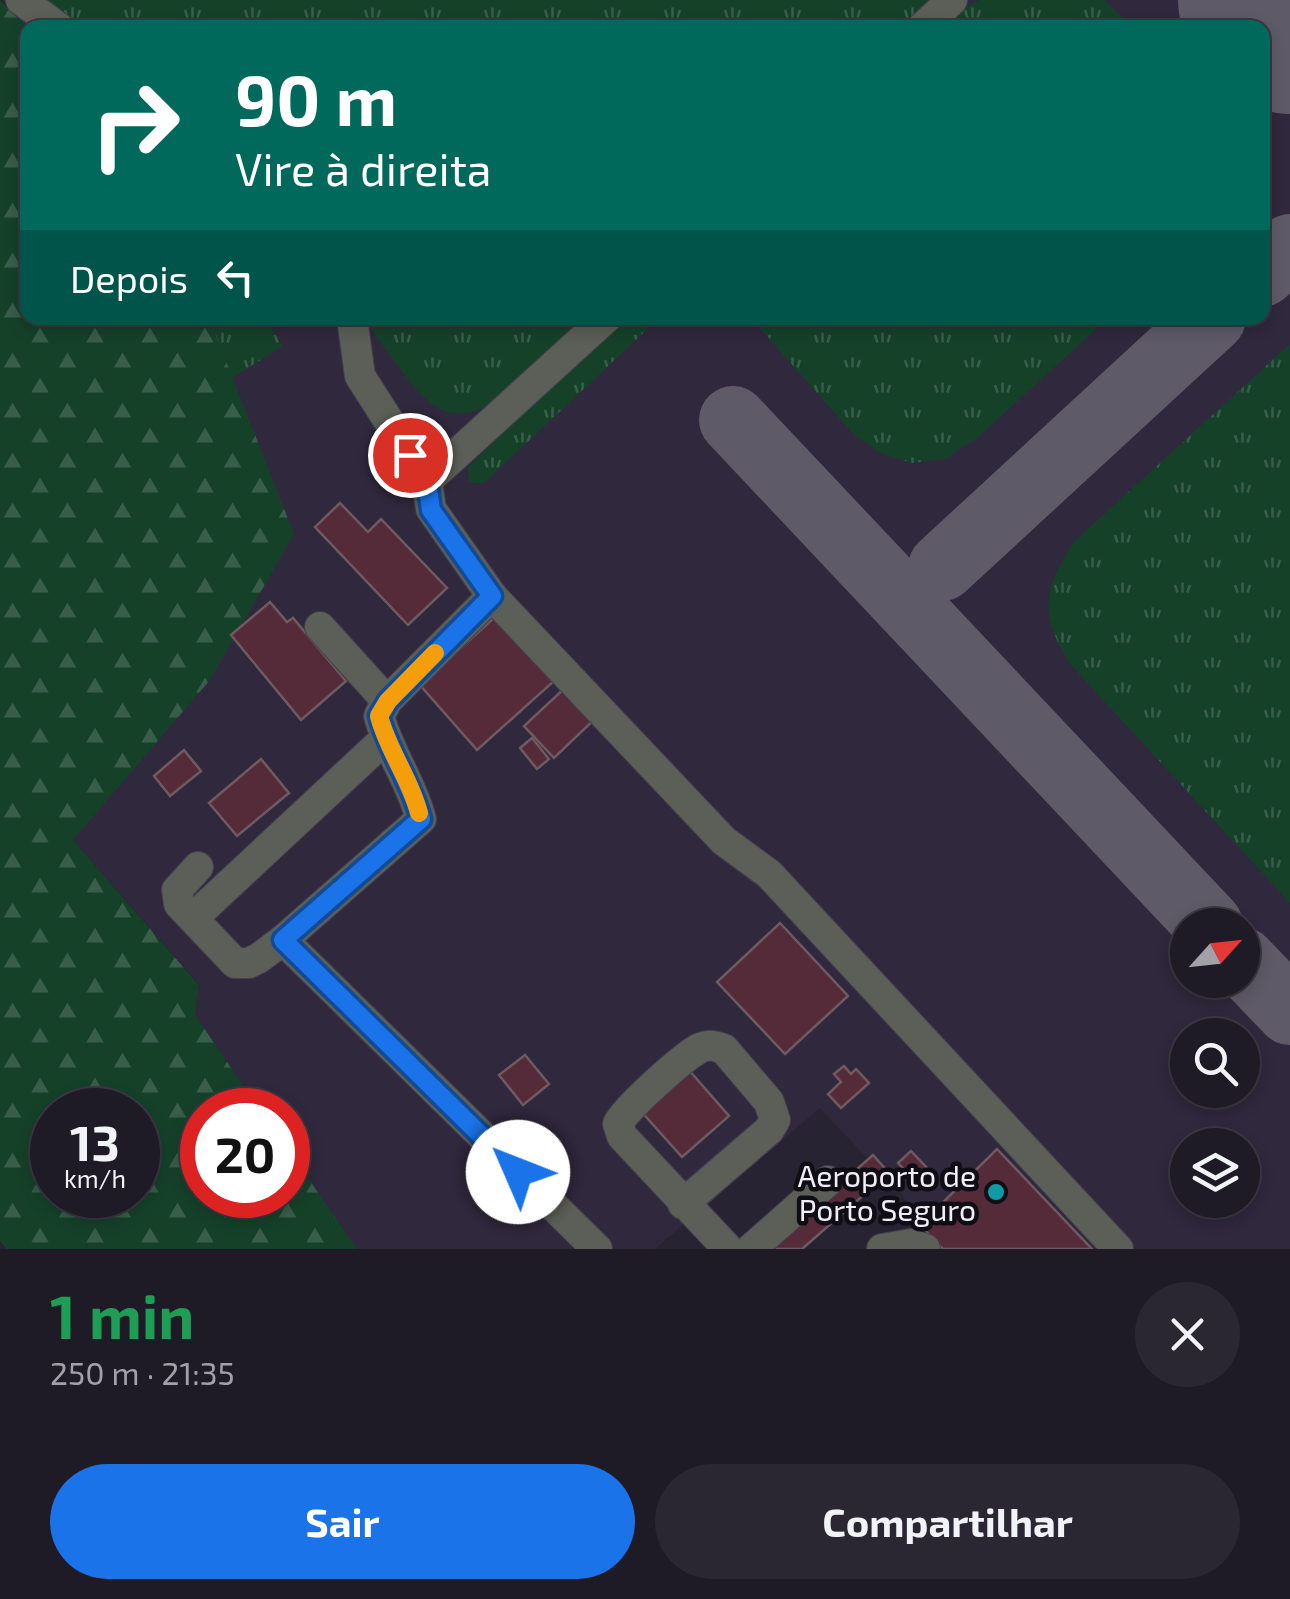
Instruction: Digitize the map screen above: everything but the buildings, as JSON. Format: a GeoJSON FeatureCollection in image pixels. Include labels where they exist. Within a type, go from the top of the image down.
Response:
{"type":"FeatureCollection","features":[{"type":"Feature","properties":{"kind":"lane"},"geometry":{"type":"LineString","coordinates":[[21,0],[49,20]]}},
{"type":"Feature","properties":{"kind":"lane"},"geometry":{"type":"LineString","coordinates":[[931,20],[952,0]]}},
{"type":"Feature","properties":{"kind":"lane"},"geometry":{"type":"LineString","coordinates":[[353,325],[360,376],[427,481],[431,510],[492,596],[724,842],[768,874],[1118,1249]]}},
{"type":"Feature","properties":{"kind":"lane"},"geometry":{"type":"LineString","coordinates":[[427,481],[598,325]]}},
{"type":"Feature","properties":{"kind":"lane"},"geometry":{"type":"LineString","coordinates":[[198,867],[177,890],[179,904],[235,963],[249,963],[283,940],[421,819],[413,789],[385,739],[379,716],[388,701],[492,596]]}},
{"type":"Feature","properties":{"kind":"lane"},"geometry":{"type":"LineString","coordinates":[[320,627],[388,701]]}},
{"type":"Feature","properties":{"kind":"lane"},"geometry":{"type":"LineString","coordinates":[[192,918],[385,739]]}},
{"type":"Feature","properties":{"kind":"lane"},"geometry":{"type":"LineString","coordinates":[[283,940],[597,1249]]}},
{"type":"Feature","properties":{"kind":"lane"},"geometry":{"type":"LineString","coordinates":[[682,1204],[770,1130],[776,1120],[770,1102],[724,1049],[714,1046],[698,1049],[628,1109],[618,1124],[622,1136],[682,1204],[728,1249]]}},
{"type":"Feature","properties":{"kind":"lane"},"geometry":{"type":"LineString","coordinates":[[751,1249],[828,1181]]}},
{"type":"Feature","properties":{"kind":"lane"},"geometry":{"type":"LineString","coordinates":[[882,1249],[912,1244],[924,1249]]}},
{"type":"Feature","properties":{"kind":"shaded area","name":"Aeroporto de Porto Seguro"},"geometry":{"type":"Polygon","coordinates":[[[3,0],[1290,0],[1290,1249],[943,1249],[920,1225],[889,1173],[873,1155],[867,1158],[820,1108],[655,1249],[357,1249],[310,1181],[310,1088],[245,1088],[194,1015],[198,983],[72,839],[210,680],[209,325],[1270,325],[1270,20],[20,20],[3,0]]]}},
{"type":"Feature","properties":{"kind":"green space"},"geometry":{"type":"Polygon","coordinates":[[[0,0],[20,21],[20,325],[212,325],[294,534],[210,680],[73,840],[198,984],[195,1015],[245,1088],[180,1088],[180,1218],[310,1218],[310,1181],[357,1249],[7,1249],[0,1241],[0,0]]]}},
{"type":"Feature","properties":{"kind":"green space"},"geometry":{"type":"Polygon","coordinates":[[[3,0],[929,0],[908,20],[20,20],[3,0]]]}},
{"type":"Feature","properties":{"kind":"green space"},"geometry":{"type":"Polygon","coordinates":[[[980,0],[1105,0],[1124,20],[951,20],[980,0]]]}},
{"type":"Feature","properties":{"kind":"green space"},"geometry":{"type":"Polygon","coordinates":[[[211,325],[269,325],[283,346],[232,378],[211,325]]]}},
{"type":"Feature","properties":{"kind":"green space"},"geometry":{"type":"Polygon","coordinates":[[[370,325],[580,325],[490,404],[460,413],[447,412],[425,398],[370,325]]]}},
{"type":"Feature","properties":{"kind":"green space"},"geometry":{"type":"Polygon","coordinates":[[[617,325],[652,325],[483,484],[469,482],[468,467],[617,325]]]}},
{"type":"Feature","properties":{"kind":"green space"},"geometry":{"type":"Polygon","coordinates":[[[757,325],[1100,325],[977,438],[945,459],[912,463],[881,453],[854,435],[757,325]]]}},
{"type":"Feature","properties":{"kind":"green space"},"geometry":{"type":"Polygon","coordinates":[[[1290,344],[1290,903],[1070,664],[1053,630],[1048,602],[1056,574],[1075,541],[1290,344]]]}},
{"type":"Feature","properties":{"kind":"taxiway"},"geometry":{"type":"LineString","coordinates":[[1270,266],[1290,248]]}},
{"type":"Feature","properties":{"kind":"taxiway"},"geometry":{"type":"LineString","coordinates":[[942,567],[1204,325]]}},
{"type":"Feature","properties":{"kind":"taxiway"},"geometry":{"type":"LineString","coordinates":[[733,420],[1193,908]]}},
{"type":"Feature","properties":{"kind":"taxiway"},"geometry":{"type":"LineString","coordinates":[[1260,980],[1290,1011]]}},
{"type":"Feature","properties":{"kind":"runway"},"geometry":{"type":"LineString","coordinates":[[1264,0],[1290,28]]}},
{"type":"Feature","properties":{"kind":"slow traffic"},"geometry":{"type":"LineString","coordinates":[[419,813],[413,789],[385,739],[379,716],[388,701],[435,653]]}},
{"type":"Feature","properties":{"kind":"place","name":"Aeroporto de Porto Seguro"},"geometry":{"type":"Point","coordinates":[996,1192]}},
{"type":"Feature","properties":{"kind":"route"},"geometry":{"type":"LineString","coordinates":[[410,455],[427,481],[431,510],[492,596],[388,701],[379,716],[385,739],[413,789],[421,819],[283,940],[518,1172]]}}]}
